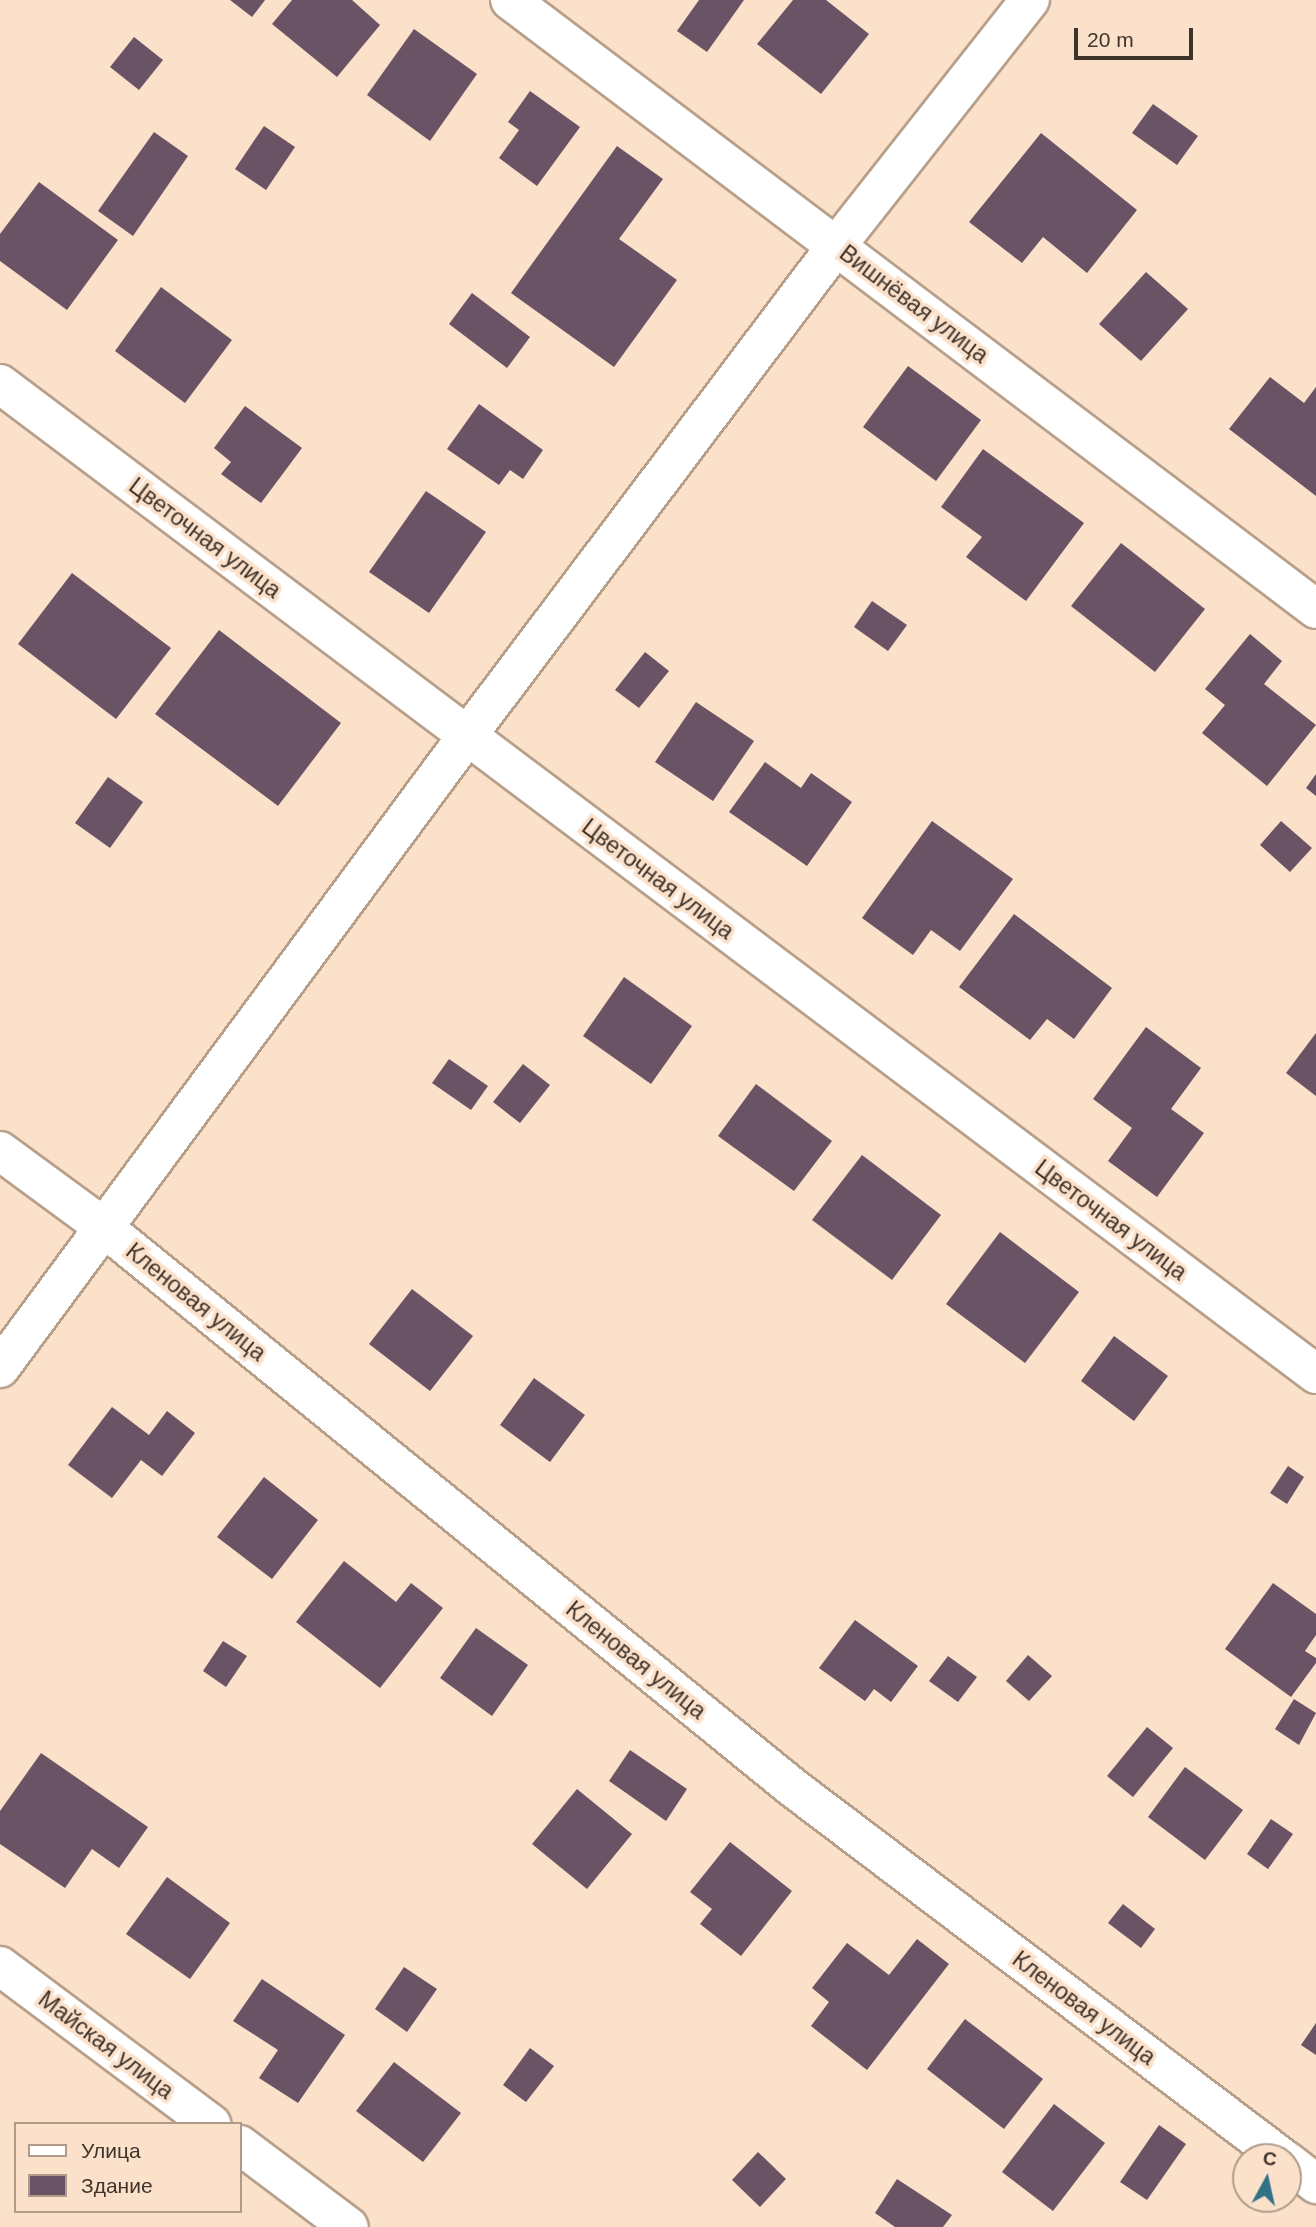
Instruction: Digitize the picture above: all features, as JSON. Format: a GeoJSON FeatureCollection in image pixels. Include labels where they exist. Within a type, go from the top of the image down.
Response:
{"type":"FeatureCollection","features":[{"type":"Feature","properties":{"kind":"street","name":"Вишнёвая улица"},"geometry":{"type":"LineString","coordinates":[[510,0],[1316,609]]}},
{"type":"Feature","properties":{"kind":"street"},"geometry":{"type":"LineString","coordinates":[[0,1367],[467,736],[837,245],[1030,0]]}},
{"type":"Feature","properties":{"kind":"street","name":"Цветочная улица"},"geometry":{"type":"LineString","coordinates":[[0,384],[1316,1374]]}},
{"type":"Feature","properties":{"kind":"street","name":"Кленовая улица"},"geometry":{"type":"LineString","coordinates":[[0,1151],[102,1226],[792,1787],[1262,2143]]}},
{"type":"Feature","properties":{"kind":"street","name":"Майская улица"},"geometry":{"type":"LineString","coordinates":[[0,1966],[208,2122]]}},
{"type":"Feature","properties":{"kind":"street"},"geometry":{"type":"LineString","coordinates":[[242,2147],[349,2227]]}},
{"type":"Feature","properties":{"kind":"building"},"geometry":{"type":"Polygon","coordinates":[[[230,0],[265,0],[252,17],[230,0]]]}},
{"type":"Feature","properties":{"kind":"building"},"geometry":{"type":"Polygon","coordinates":[[[292,0],[352,0],[380,25],[337,77],[272,24],[292,0]]]}},
{"type":"Feature","properties":{"kind":"building"},"geometry":{"type":"Polygon","coordinates":[[[699,0],[744,0],[707,52],[677,31],[699,0]]]}},
{"type":"Feature","properties":{"kind":"building"},"geometry":{"type":"Polygon","coordinates":[[[793,0],[826,0],[869,34],[821,94],[757,44],[793,0]]]}},
{"type":"Feature","properties":{"kind":"building"},"geometry":{"type":"Polygon","coordinates":[[[414,29],[477,74],[430,141],[367,95],[414,29]]]}},
{"type":"Feature","properties":{"kind":"building"},"geometry":{"type":"Polygon","coordinates":[[[134,37],[163,60],[139,90],[110,67],[134,37]]]}},
{"type":"Feature","properties":{"kind":"building"},"geometry":{"type":"Polygon","coordinates":[[[530,91],[580,127],[537,186],[499,158],[519,130],[508,122],[530,91]]]}},
{"type":"Feature","properties":{"kind":"building"},"geometry":{"type":"Polygon","coordinates":[[[1153,104],[1198,136],[1177,165],[1132,133],[1153,104]]]}},
{"type":"Feature","properties":{"kind":"building"},"geometry":{"type":"Polygon","coordinates":[[[264,126],[295,147],[266,190],[235,169],[264,126]]]}},
{"type":"Feature","properties":{"kind":"building"},"geometry":{"type":"Polygon","coordinates":[[[154,132],[188,156],[133,236],[98,211],[154,132]]]}},
{"type":"Feature","properties":{"kind":"building"},"geometry":{"type":"Polygon","coordinates":[[[1041,133],[1137,210],[1087,273],[1043,237],[1022,263],[969,222],[1041,133]]]}},
{"type":"Feature","properties":{"kind":"building"},"geometry":{"type":"Polygon","coordinates":[[[617,146],[663,179],[619,239],[677,280],[614,367],[511,293],[617,146]]]}},
{"type":"Feature","properties":{"kind":"building"},"geometry":{"type":"Polygon","coordinates":[[[39,182],[118,240],[67,310],[0,261],[0,234],[39,182]]]}},
{"type":"Feature","properties":{"kind":"building"},"geometry":{"type":"Polygon","coordinates":[[[1146,272],[1188,309],[1141,361],[1099,324],[1146,272]]]}},
{"type":"Feature","properties":{"kind":"building"},"geometry":{"type":"Polygon","coordinates":[[[161,287],[232,340],[185,403],[115,351],[161,287]]]}},
{"type":"Feature","properties":{"kind":"building"},"geometry":{"type":"Polygon","coordinates":[[[472,293],[530,337],[507,368],[449,324],[472,293]]]}},
{"type":"Feature","properties":{"kind":"building"},"geometry":{"type":"Polygon","coordinates":[[[908,366],[981,420],[936,481],[863,427],[908,366]]]}},
{"type":"Feature","properties":{"kind":"building"},"geometry":{"type":"Polygon","coordinates":[[[1270,377],[1304,403],[1316,387],[1316,496],[1229,429],[1270,377]]]}},
{"type":"Feature","properties":{"kind":"building"},"geometry":{"type":"Polygon","coordinates":[[[479,404],[543,450],[523,479],[510,470],[499,485],[447,449],[479,404]]]}},
{"type":"Feature","properties":{"kind":"building"},"geometry":{"type":"Polygon","coordinates":[[[245,406],[302,448],[261,503],[221,474],[231,462],[214,448],[245,406]]]}},
{"type":"Feature","properties":{"kind":"building"},"geometry":{"type":"Polygon","coordinates":[[[983,449],[1084,523],[1026,601],[966,557],[982,537],[941,507],[983,449]]]}},
{"type":"Feature","properties":{"kind":"building"},"geometry":{"type":"Polygon","coordinates":[[[426,491],[486,532],[429,613],[369,572],[426,491]]]}},
{"type":"Feature","properties":{"kind":"building"},"geometry":{"type":"Polygon","coordinates":[[[1121,543],[1205,609],[1155,672],[1071,606],[1121,543]]]}},
{"type":"Feature","properties":{"kind":"building"},"geometry":{"type":"Polygon","coordinates":[[[72,573],[171,648],[116,719],[18,644],[72,573]]]}},
{"type":"Feature","properties":{"kind":"building"},"geometry":{"type":"Polygon","coordinates":[[[872,601],[907,625],[888,651],[854,627],[872,601]]]}},
{"type":"Feature","properties":{"kind":"building"},"geometry":{"type":"Polygon","coordinates":[[[219,630],[341,723],[278,806],[155,714],[219,630]]]}},
{"type":"Feature","properties":{"kind":"building"},"geometry":{"type":"Polygon","coordinates":[[[1250,634],[1282,661],[1264,684],[1316,725],[1267,786],[1202,733],[1225,705],[1205,689],[1250,634]]]}},
{"type":"Feature","properties":{"kind":"building"},"geometry":{"type":"Polygon","coordinates":[[[645,652],[669,671],[639,708],[615,690],[645,652]]]}},
{"type":"Feature","properties":{"kind":"building"},"geometry":{"type":"Polygon","coordinates":[[[696,702],[754,741],[713,801],[655,762],[696,702]]]}},
{"type":"Feature","properties":{"kind":"building"},"geometry":{"type":"Polygon","coordinates":[[[765,762],[801,788],[811,773],[852,802],[807,866],[729,812],[765,762]]]}},
{"type":"Feature","properties":{"kind":"building"},"geometry":{"type":"Polygon","coordinates":[[[1316,774],[1316,796],[1306,788],[1316,774]]]}},
{"type":"Feature","properties":{"kind":"building"},"geometry":{"type":"Polygon","coordinates":[[[108,777],[143,802],[110,848],[75,823],[108,777]]]}},
{"type":"Feature","properties":{"kind":"building"},"geometry":{"type":"Polygon","coordinates":[[[932,821],[1013,879],[960,951],[931,930],[913,955],[862,918],[932,821]]]}},
{"type":"Feature","properties":{"kind":"building"},"geometry":{"type":"Polygon","coordinates":[[[1281,821],[1312,848],[1290,872],[1260,845],[1281,821]]]}},
{"type":"Feature","properties":{"kind":"building"},"geometry":{"type":"Polygon","coordinates":[[[1014,914],[1112,988],[1074,1039],[1047,1019],[1030,1040],[959,987],[1014,914]]]}},
{"type":"Feature","properties":{"kind":"building"},"geometry":{"type":"Polygon","coordinates":[[[624,977],[692,1026],[651,1084],[583,1036],[624,977]]]}},
{"type":"Feature","properties":{"kind":"building"},"geometry":{"type":"Polygon","coordinates":[[[1146,1027],[1201,1068],[1171,1109],[1204,1133],[1157,1197],[1108,1161],[1132,1128],[1093,1099],[1146,1027]]]}},
{"type":"Feature","properties":{"kind":"building"},"geometry":{"type":"Polygon","coordinates":[[[1316,1033],[1316,1096],[1286,1073],[1316,1033]]]}},
{"type":"Feature","properties":{"kind":"building"},"geometry":{"type":"Polygon","coordinates":[[[449,1059],[488,1086],[471,1110],[432,1083],[449,1059]]]}},
{"type":"Feature","properties":{"kind":"building"},"geometry":{"type":"Polygon","coordinates":[[[523,1064],[550,1085],[520,1123],[493,1102],[523,1064]]]}},
{"type":"Feature","properties":{"kind":"building"},"geometry":{"type":"Polygon","coordinates":[[[756,1084],[832,1141],[794,1191],[718,1136],[756,1084]]]}},
{"type":"Feature","properties":{"kind":"building"},"geometry":{"type":"Polygon","coordinates":[[[862,1155],[941,1215],[892,1280],[812,1220],[862,1155]]]}},
{"type":"Feature","properties":{"kind":"building"},"geometry":{"type":"Polygon","coordinates":[[[1000,1232],[1079,1292],[1025,1363],[946,1304],[1000,1232]]]}},
{"type":"Feature","properties":{"kind":"building"},"geometry":{"type":"Polygon","coordinates":[[[412,1289],[473,1336],[430,1391],[369,1344],[412,1289]]]}},
{"type":"Feature","properties":{"kind":"building"},"geometry":{"type":"Polygon","coordinates":[[[1114,1336],[1168,1376],[1134,1421],[1081,1381],[1114,1336]]]}},
{"type":"Feature","properties":{"kind":"building"},"geometry":{"type":"Polygon","coordinates":[[[534,1378],[585,1415],[550,1462],[500,1425],[534,1378]]]}},
{"type":"Feature","properties":{"kind":"building"},"geometry":{"type":"Polygon","coordinates":[[[112,1407],[149,1435],[167,1411],[195,1433],[162,1476],[141,1460],[112,1498],[68,1465],[112,1407]]]}},
{"type":"Feature","properties":{"kind":"building"},"geometry":{"type":"Polygon","coordinates":[[[1288,1466],[1304,1477],[1287,1504],[1270,1493],[1288,1466]]]}},
{"type":"Feature","properties":{"kind":"building"},"geometry":{"type":"Polygon","coordinates":[[[264,1477],[318,1520],[272,1579],[217,1537],[264,1477]]]}},
{"type":"Feature","properties":{"kind":"building"},"geometry":{"type":"Polygon","coordinates":[[[344,1561],[396,1602],[411,1583],[443,1608],[380,1688],[296,1622],[344,1561]]]}},
{"type":"Feature","properties":{"kind":"building"},"geometry":{"type":"Polygon","coordinates":[[[1273,1583],[1316,1614],[1316,1635],[1305,1651],[1316,1658],[1316,1663],[1291,1697],[1225,1649],[1273,1583]]]}},
{"type":"Feature","properties":{"kind":"building"},"geometry":{"type":"Polygon","coordinates":[[[855,1620],[918,1666],[891,1702],[874,1689],[865,1701],[819,1668],[855,1620]]]}},
{"type":"Feature","properties":{"kind":"building"},"geometry":{"type":"Polygon","coordinates":[[[476,1628],[528,1665],[492,1716],[440,1678],[476,1628]]]}},
{"type":"Feature","properties":{"kind":"building"},"geometry":{"type":"Polygon","coordinates":[[[223,1641],[247,1656],[226,1687],[203,1671],[223,1641]]]}},
{"type":"Feature","properties":{"kind":"building"},"geometry":{"type":"Polygon","coordinates":[[[1028,1655],[1052,1676],[1029,1701],[1006,1681],[1028,1655]]]}},
{"type":"Feature","properties":{"kind":"building"},"geometry":{"type":"Polygon","coordinates":[[[948,1656],[977,1677],[958,1702],[929,1681],[948,1656]]]}},
{"type":"Feature","properties":{"kind":"building"},"geometry":{"type":"Polygon","coordinates":[[[1294,1699],[1316,1713],[1299,1745],[1275,1729],[1294,1699]]]}},
{"type":"Feature","properties":{"kind":"building"},"geometry":{"type":"Polygon","coordinates":[[[1147,1727],[1173,1748],[1133,1797],[1107,1776],[1147,1727]]]}},
{"type":"Feature","properties":{"kind":"building"},"geometry":{"type":"Polygon","coordinates":[[[630,1750],[687,1789],[666,1821],[609,1781],[630,1750]]]}},
{"type":"Feature","properties":{"kind":"building"},"geometry":{"type":"Polygon","coordinates":[[[41,1753],[148,1827],[119,1868],[92,1849],[65,1888],[0,1844],[0,1811],[41,1753]]]}},
{"type":"Feature","properties":{"kind":"building"},"geometry":{"type":"Polygon","coordinates":[[[1185,1767],[1243,1810],[1205,1860],[1148,1817],[1185,1767]]]}},
{"type":"Feature","properties":{"kind":"building"},"geometry":{"type":"Polygon","coordinates":[[[577,1789],[632,1834],[587,1889],[532,1844],[577,1789]]]}},
{"type":"Feature","properties":{"kind":"building"},"geometry":{"type":"Polygon","coordinates":[[[1271,1819],[1293,1834],[1268,1869],[1247,1854],[1271,1819]]]}},
{"type":"Feature","properties":{"kind":"building"},"geometry":{"type":"Polygon","coordinates":[[[730,1842],[792,1891],[741,1956],[700,1924],[712,1909],[690,1892],[730,1842]]]}},
{"type":"Feature","properties":{"kind":"building"},"geometry":{"type":"Polygon","coordinates":[[[167,1877],[230,1923],[190,1979],[126,1934],[167,1877]]]}},
{"type":"Feature","properties":{"kind":"building"},"geometry":{"type":"Polygon","coordinates":[[[1123,1904],[1155,1929],[1141,1948],[1108,1923],[1123,1904]]]}},
{"type":"Feature","properties":{"kind":"building"},"geometry":{"type":"Polygon","coordinates":[[[917,1939],[949,1964],[867,2070],[811,2026],[829,2002],[812,1988],[847,1943],[889,1975],[917,1939]]]}},
{"type":"Feature","properties":{"kind":"building"},"geometry":{"type":"Polygon","coordinates":[[[404,1967],[437,1989],[407,2032],[375,2009],[404,1967]]]}},
{"type":"Feature","properties":{"kind":"building"},"geometry":{"type":"Polygon","coordinates":[[[262,1979],[345,2035],[298,2103],[259,2078],[278,2050],[233,2021],[262,1979]]]}},
{"type":"Feature","properties":{"kind":"building"},"geometry":{"type":"Polygon","coordinates":[[[965,2019],[1043,2079],[1004,2129],[927,2069],[965,2019]]]}},
{"type":"Feature","properties":{"kind":"building"},"geometry":{"type":"Polygon","coordinates":[[[1316,2023],[1316,2055],[1301,2045],[1316,2023]]]}},
{"type":"Feature","properties":{"kind":"building"},"geometry":{"type":"Polygon","coordinates":[[[530,2048],[554,2066],[526,2102],[503,2085],[530,2048]]]}},
{"type":"Feature","properties":{"kind":"building"},"geometry":{"type":"Polygon","coordinates":[[[394,2062],[461,2113],[423,2162],[356,2111],[394,2062]]]}},
{"type":"Feature","properties":{"kind":"building"},"geometry":{"type":"Polygon","coordinates":[[[1054,2104],[1105,2143],[1053,2211],[1002,2172],[1054,2104]]]}},
{"type":"Feature","properties":{"kind":"building"},"geometry":{"type":"Polygon","coordinates":[[[1159,2125],[1186,2144],[1147,2200],[1120,2182],[1159,2125]]]}},
{"type":"Feature","properties":{"kind":"building"},"geometry":{"type":"Polygon","coordinates":[[[758,2152],[786,2179],[760,2207],[732,2180],[758,2152]]]}},
{"type":"Feature","properties":{"kind":"building"},"geometry":{"type":"Polygon","coordinates":[[[897,2179],[952,2215],[943,2227],[895,2227],[875,2213],[897,2179]]]}}]}
